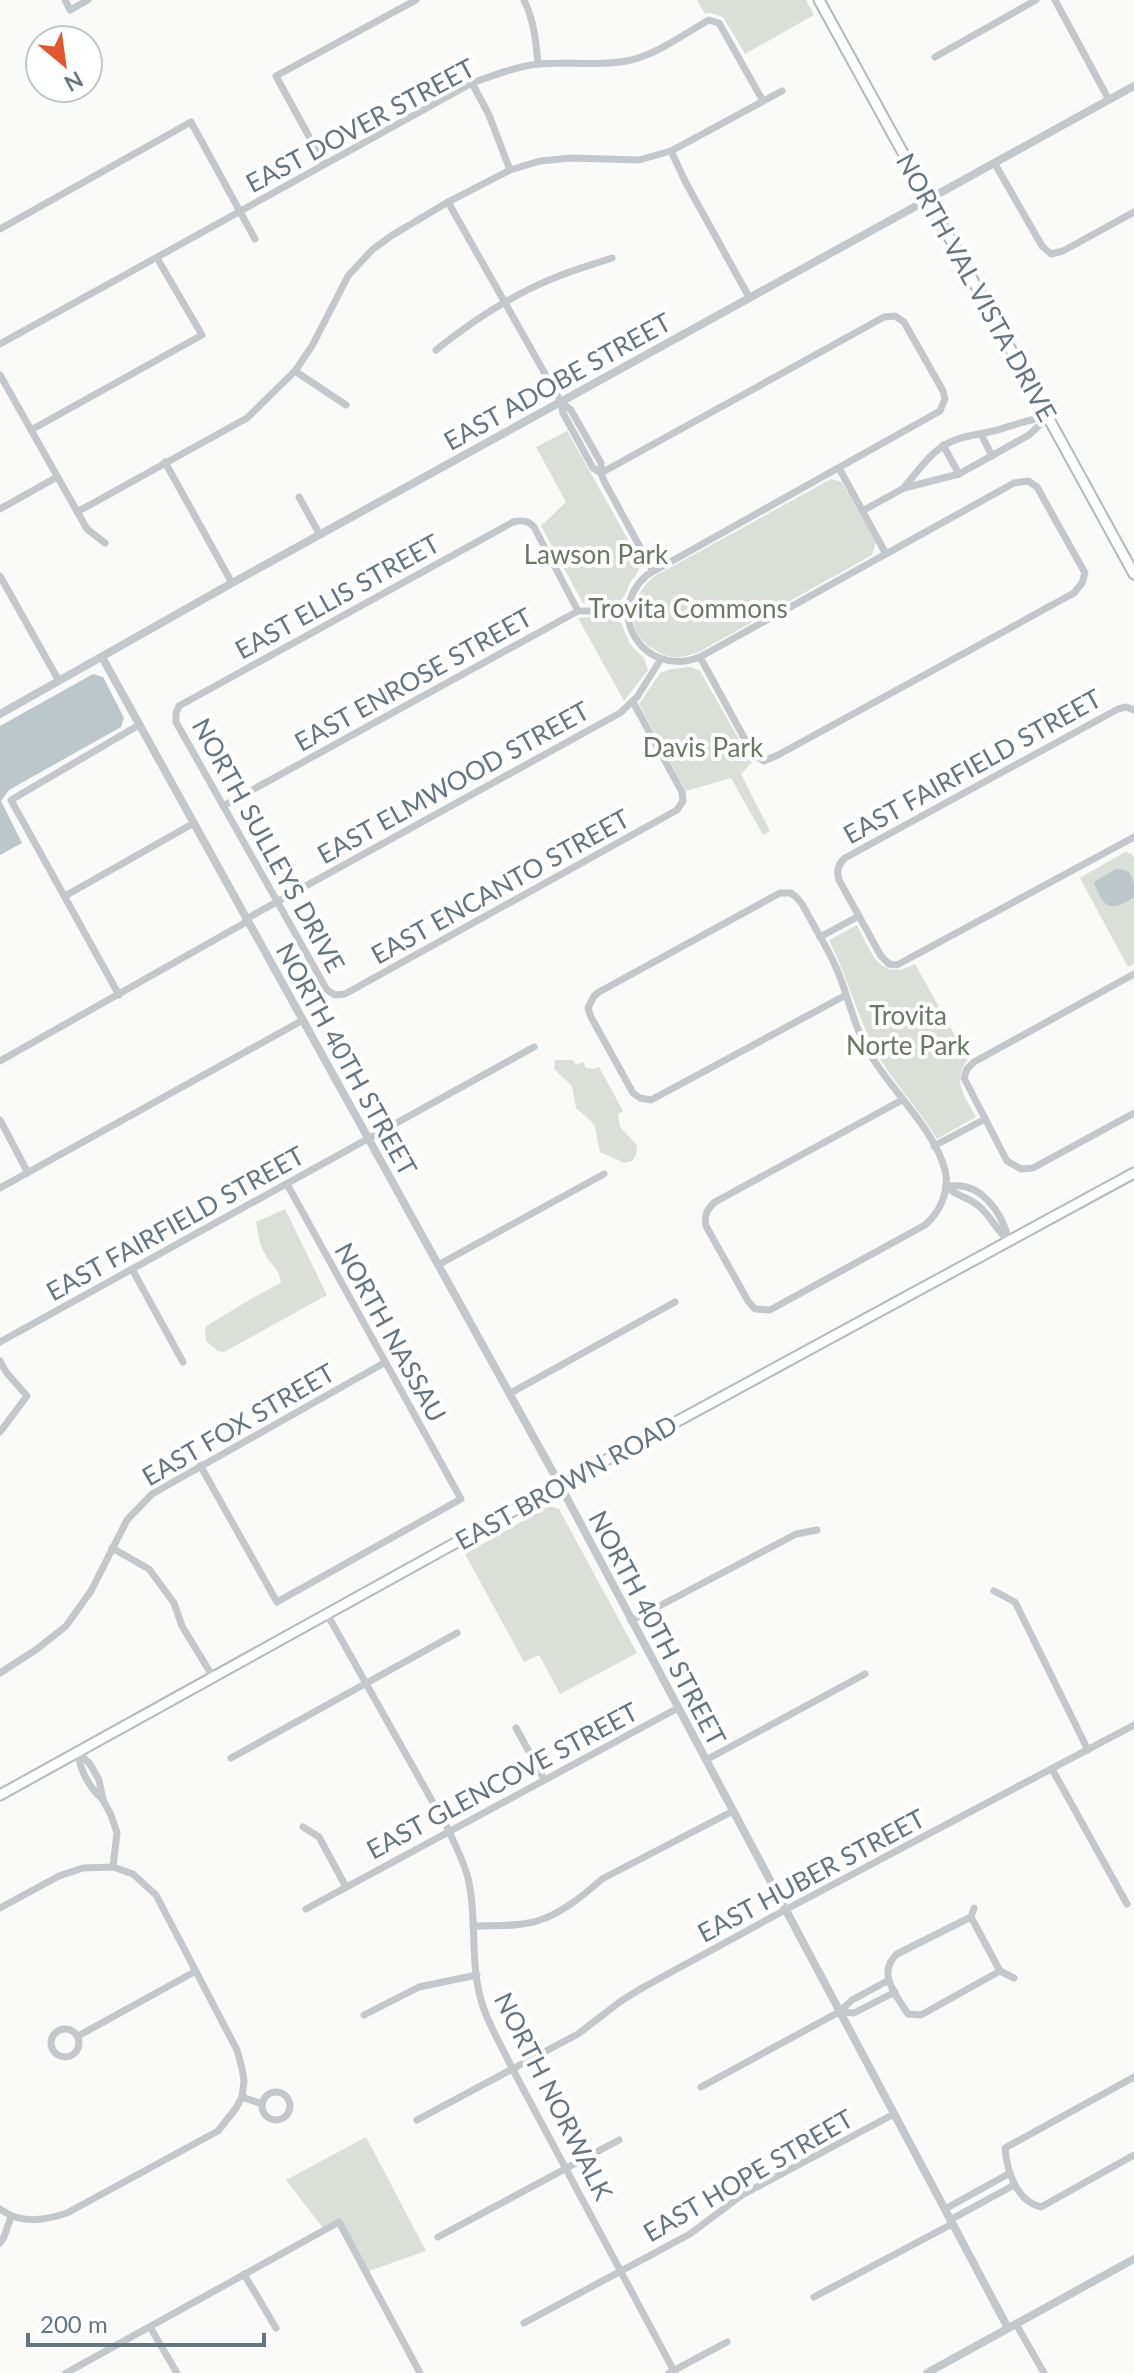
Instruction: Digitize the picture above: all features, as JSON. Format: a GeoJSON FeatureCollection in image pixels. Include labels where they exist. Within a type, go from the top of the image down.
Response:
{"type":"FeatureCollection","features":[{"type":"Feature","properties":{"kind":"main road","name":"NORTH VAL VISTA DRIVE"},"geometry":{"type":"LineString","coordinates":[[819,0],[1133,571]]}},
{"type":"Feature","properties":{"kind":"main road","name":"EAST BROWN ROAD"},"geometry":{"type":"LineString","coordinates":[[0,1795],[560,1485],[1134,1173]]}},
{"type":"Feature","properties":{"kind":"street"},"geometry":{"type":"LineString","coordinates":[[65,0],[70,10],[88,0]]}},
{"type":"Feature","properties":{"kind":"street"},"geometry":{"type":"LineString","coordinates":[[324,164],[276,76],[416,0]]}},
{"type":"Feature","properties":{"kind":"street"},"geometry":{"type":"LineString","coordinates":[[524,0],[536,36],[538,64]]}},
{"type":"Feature","properties":{"kind":"street"},"geometry":{"type":"LineString","coordinates":[[935,57],[1036,0]]}},
{"type":"Feature","properties":{"kind":"street"},"geometry":{"type":"LineString","coordinates":[[1055,0],[1109,100]]}},
{"type":"Feature","properties":{"kind":"street","name":"EAST DOVER STREET"},"geometry":{"type":"LineString","coordinates":[[0,344],[472,83],[517,68],[538,64],[632,60],[709,20],[719,23],[763,101]]}},
{"type":"Feature","properties":{"kind":"street"},"geometry":{"type":"LineString","coordinates":[[472,83],[489,115],[510,170]]}},
{"type":"Feature","properties":{"kind":"street","name":"EAST ADOBE STREET"},"geometry":{"type":"LineString","coordinates":[[0,714],[1134,86]]}},
{"type":"Feature","properties":{"kind":"street"},"geometry":{"type":"LineString","coordinates":[[77,512],[247,418],[295,371],[359,262],[391,236],[510,170],[540,161],[571,158],[639,160],[671,151],[782,91]]}},
{"type":"Feature","properties":{"kind":"street"},"geometry":{"type":"LineString","coordinates":[[1,225],[191,122],[255,239]]}},
{"type":"Feature","properties":{"kind":"street"},"geometry":{"type":"LineString","coordinates":[[671,151],[749,297]]}},
{"type":"Feature","properties":{"kind":"street"},"geometry":{"type":"LineString","coordinates":[[995,164],[1042,246],[1051,254],[1063,251],[1134,212]]}},
{"type":"Feature","properties":{"kind":"street"},"geometry":{"type":"LineString","coordinates":[[448,202],[561,402],[563,413],[601,463],[601,473],[653,571]]}},
{"type":"Feature","properties":{"kind":"street"},"geometry":{"type":"LineString","coordinates":[[31,430],[202,335],[157,258]]}},
{"type":"Feature","properties":{"kind":"street"},"geometry":{"type":"LineString","coordinates":[[436,350],[505,303],[557,276],[612,258]]}},
{"type":"Feature","properties":{"kind":"street"},"geometry":{"type":"LineString","coordinates":[[601,473],[884,317],[895,316],[904,322],[943,391],[944,403],[937,413],[653,571],[637,585],[628,611],[634,636],[642,647],[661,659],[679,662],[700,657],[1014,483],[1028,481],[1037,487],[1085,573],[1074,593],[764,761],[753,754],[700,657]]}},
{"type":"Feature","properties":{"kind":"street"},"geometry":{"type":"LineString","coordinates":[[295,371],[346,405]]}},
{"type":"Feature","properties":{"kind":"street"},"geometry":{"type":"LineString","coordinates":[[0,375],[87,529],[105,543]]}},
{"type":"Feature","properties":{"kind":"street"},"geometry":{"type":"LineString","coordinates":[[904,488],[943,445],[1026,419],[1048,417]]}},
{"type":"Feature","properties":{"kind":"street"},"geometry":{"type":"LineString","coordinates":[[862,511],[904,488],[959,474],[1029,435],[1048,417]]}},
{"type":"Feature","properties":{"kind":"street"},"geometry":{"type":"LineString","coordinates":[[981,434],[992,456]]}},
{"type":"Feature","properties":{"kind":"street"},"geometry":{"type":"LineString","coordinates":[[943,445],[959,474]]}},
{"type":"Feature","properties":{"kind":"street"},"geometry":{"type":"LineString","coordinates":[[165,462],[232,583]]}},
{"type":"Feature","properties":{"kind":"street"},"geometry":{"type":"LineString","coordinates":[[839,468],[886,554]]}},
{"type":"Feature","properties":{"kind":"street"},"geometry":{"type":"LineString","coordinates":[[0,509],[57,477]]}},
{"type":"Feature","properties":{"kind":"street"},"geometry":{"type":"LineString","coordinates":[[299,497],[320,535]]}},
{"type":"Feature","properties":{"kind":"street","name":"EAST ELLIS STREET"},"geometry":{"type":"LineString","coordinates":[[176,713],[179,706],[499,529],[521,520],[530,522],[540,536],[578,611]]}},
{"type":"Feature","properties":{"kind":"street"},"geometry":{"type":"LineString","coordinates":[[0,576],[4,592],[59,681]]}},
{"type":"Feature","properties":{"kind":"street","name":"EAST ENROSE STREET"},"geometry":{"type":"LineString","coordinates":[[223,806],[578,611],[628,611]]}},
{"type":"Feature","properties":{"kind":"street","name":"NORTH 40TH STREET"},"geometry":{"type":"LineString","coordinates":[[102,657],[560,1485],[951,2222],[1012,2326]]}},
{"type":"Feature","properties":{"kind":"street","name":"EAST ELMWOOD STREET"},"geometry":{"type":"LineString","coordinates":[[0,1061],[277,902],[614,717],[633,702],[661,659]]}},
{"type":"Feature","properties":{"kind":"street","name":"EAST ENCANTO STREET"},"geometry":{"type":"LineString","coordinates":[[333,995],[345,994],[674,812],[682,804],[682,792],[633,702]]}},
{"type":"Feature","properties":{"kind":"street","name":"EAST FAIRFIELD STREET"},"geometry":{"type":"LineString","coordinates":[[859,916],[839,880],[838,869],[845,858],[1122,707],[1132,709]]}},
{"type":"Feature","properties":{"kind":"street","name":"NORTH SULLEYS DRIVE"},"geometry":{"type":"LineString","coordinates":[[176,713],[176,722],[325,988],[333,995]]}},
{"type":"Feature","properties":{"kind":"street"},"geometry":{"type":"LineString","coordinates":[[119,995],[11,800],[139,725]]}},
{"type":"Feature","properties":{"kind":"street"},"geometry":{"type":"LineString","coordinates":[[65,896],[194,823]]}},
{"type":"Feature","properties":{"kind":"street"},"geometry":{"type":"LineString","coordinates":[[820,937],[859,916],[881,956],[889,964],[905,963],[1133,838]]}},
{"type":"Feature","properties":{"kind":"street"},"geometry":{"type":"LineString","coordinates":[[846,995],[656,1098],[640,1098],[633,1093],[591,1017],[589,1005],[599,992],[780,893],[791,893],[799,899],[820,937],[835,965],[868,1051],[934,1146],[944,1166],[946,1187],[936,1212],[925,1225],[770,1310],[755,1309],[706,1226],[706,1213],[715,1202],[902,1100]]}},
{"type":"Feature","properties":{"kind":"street"},"geometry":{"type":"LineString","coordinates":[[1134,974],[974,1062],[965,1073],[965,1082],[1007,1161],[1018,1169],[1033,1168],[1134,1113]]}},
{"type":"Feature","properties":{"kind":"street"},"geometry":{"type":"LineString","coordinates":[[0,1188],[303,1020]]}},
{"type":"Feature","properties":{"kind":"street","name":"EAST FAIRFIELD STREET"},"geometry":{"type":"LineString","coordinates":[[0,1342],[534,1047]]}},
{"type":"Feature","properties":{"kind":"street"},"geometry":{"type":"LineString","coordinates":[[934,1146],[985,1119]]}},
{"type":"Feature","properties":{"kind":"street"},"geometry":{"type":"LineString","coordinates":[[0,1120],[28,1173]]}},
{"type":"Feature","properties":{"kind":"street"},"geometry":{"type":"LineString","coordinates":[[438,1265],[604,1174]]}},
{"type":"Feature","properties":{"kind":"street","name":"NORTH NASSAU"},"geometry":{"type":"LineString","coordinates":[[200,1465],[277,1602],[461,1499],[287,1184]]}},
{"type":"Feature","properties":{"kind":"street"},"geometry":{"type":"LineString","coordinates":[[946,1187],[958,1185],[977,1192],[995,1209],[1009,1241]]}},
{"type":"Feature","properties":{"kind":"street"},"geometry":{"type":"LineString","coordinates":[[946,1187],[955,1195],[973,1201],[1009,1241]]}},
{"type":"Feature","properties":{"kind":"street"},"geometry":{"type":"LineString","coordinates":[[973,1201],[977,1192]]}},
{"type":"Feature","properties":{"kind":"street"},"geometry":{"type":"LineString","coordinates":[[132,1269],[183,1362]]}},
{"type":"Feature","properties":{"kind":"street"},"geometry":{"type":"LineString","coordinates":[[509,1394],[675,1302]]}},
{"type":"Feature","properties":{"kind":"street"},"geometry":{"type":"LineString","coordinates":[[0,1361],[27,1396],[0,1432]]}},
{"type":"Feature","properties":{"kind":"street","name":"EAST FOX STREET"},"geometry":{"type":"LineString","coordinates":[[0,1673],[66,1626],[91,1591],[127,1520],[152,1494],[384,1363]]}},
{"type":"Feature","properties":{"kind":"street"},"geometry":{"type":"LineString","coordinates":[[631,1621],[796,1534],[817,1530]]}},
{"type":"Feature","properties":{"kind":"street"},"geometry":{"type":"LineString","coordinates":[[112,1548],[149,1569],[174,1603],[182,1626],[213,1677]]}},
{"type":"Feature","properties":{"kind":"street"},"geometry":{"type":"LineString","coordinates":[[994,1591],[1015,1602],[1088,1750]]}},
{"type":"Feature","properties":{"kind":"street","name":"NORTH NORWALK"},"geometry":{"type":"LineString","coordinates":[[327,1614],[449,1831],[469,1881],[481,2001],[512,2068],[673,2372]]}},
{"type":"Feature","properties":{"kind":"street"},"geometry":{"type":"LineString","coordinates":[[231,1758],[457,1633]]}},
{"type":"Feature","properties":{"kind":"street"},"geometry":{"type":"LineString","coordinates":[[706,1760],[865,1674]]}},
{"type":"Feature","properties":{"kind":"street","name":"EAST GLENCOVE STREET"},"geometry":{"type":"LineString","coordinates":[[306,1909],[678,1708]]}},
{"type":"Feature","properties":{"kind":"street","name":"EAST HUBER STREET"},"geometry":{"type":"LineString","coordinates":[[417,2120],[578,2034],[621,2001],[785,1910],[1134,1725]]}},
{"type":"Feature","properties":{"kind":"street"},"geometry":{"type":"LineString","coordinates":[[516,1728],[544,1779]]}},
{"type":"Feature","properties":{"kind":"street"},"geometry":{"type":"LineString","coordinates":[[78,1752],[80,1768],[93,1791],[103,1800],[117,1833],[113,1867]]}},
{"type":"Feature","properties":{"kind":"street"},"geometry":{"type":"LineString","coordinates":[[1052,1769],[1127,1904]]}},
{"type":"Feature","properties":{"kind":"street"},"geometry":{"type":"LineString","coordinates":[[473,1926],[538,1921],[583,1895],[602,1879],[733,1811]]}},
{"type":"Feature","properties":{"kind":"street"},"geometry":{"type":"LineString","coordinates":[[303,1827],[319,1837],[346,1887]]}},
{"type":"Feature","properties":{"kind":"street"},"geometry":{"type":"LineString","coordinates":[[0,1908],[59,1876],[83,1868],[113,1867],[133,1874],[156,1895],[237,2050],[244,2081],[242,2097],[218,2131],[67,2213],[38,2220],[11,2217],[0,2209]]}},
{"type":"Feature","properties":{"kind":"street"},"geometry":{"type":"LineString","coordinates":[[1000,1971],[921,2015],[908,2014],[887,1972],[888,1963],[897,1954],[973,1912],[1000,1971],[1014,1978]]}},
{"type":"Feature","properties":{"kind":"street"},"geometry":{"type":"LineString","coordinates":[[78,2036],[196,1971]]}},
{"type":"Feature","properties":{"kind":"street"},"geometry":{"type":"LineString","coordinates":[[364,2015],[419,1987],[477,1975]]}},
{"type":"Feature","properties":{"kind":"street"},"geometry":{"type":"LineString","coordinates":[[701,2087],[839,2012],[852,2000],[889,1980]]}},
{"type":"Feature","properties":{"kind":"street"},"geometry":{"type":"LineString","coordinates":[[872,1990],[878,2001]]}},
{"type":"Feature","properties":{"kind":"street"},"geometry":{"type":"LineString","coordinates":[[839,2012],[854,2013],[895,1992]]}},
{"type":"Feature","properties":{"kind":"street"},"geometry":{"type":"LineString","coordinates":[[67,2029],[78,2036],[79,2045],[74,2054],[61,2056],[53,2050],[53,2036],[59,2030],[67,2029]]}},
{"type":"Feature","properties":{"kind":"street"},"geometry":{"type":"LineString","coordinates":[[1134,2077],[1005,2148],[1014,2185],[1030,2205],[1041,2207],[1134,2155]]}},
{"type":"Feature","properties":{"kind":"street"},"geometry":{"type":"LineString","coordinates":[[271,2093],[280,2093],[290,2102],[290,2111],[284,2118],[275,2120],[264,2113],[262,2104],[271,2093]]}},
{"type":"Feature","properties":{"kind":"street"},"geometry":{"type":"LineString","coordinates":[[242,2097],[262,2104]]}},
{"type":"Feature","properties":{"kind":"street","name":"EAST HOPE STREET"},"geometry":{"type":"LineString","coordinates":[[524,2323],[690,2234],[742,2195],[894,2114]]}},
{"type":"Feature","properties":{"kind":"street"},"geometry":{"type":"LineString","coordinates":[[438,2237],[619,2140]]}},
{"type":"Feature","properties":{"kind":"street"},"geometry":{"type":"LineString","coordinates":[[945,2209],[1010,2173]]}},
{"type":"Feature","properties":{"kind":"street"},"geometry":{"type":"LineString","coordinates":[[814,2297],[1014,2185]]}},
{"type":"Feature","properties":{"kind":"street"},"geometry":{"type":"LineString","coordinates":[[0,2243],[11,2217]]}},
{"type":"Feature","properties":{"kind":"street"},"geometry":{"type":"LineString","coordinates":[[66,2373],[339,2222],[420,2373]]}},
{"type":"Feature","properties":{"kind":"street"},"geometry":{"type":"LineString","coordinates":[[927,2373],[1134,2259]]}},
{"type":"Feature","properties":{"kind":"street"},"geometry":{"type":"LineString","coordinates":[[244,2274],[276,2328]]}},
{"type":"Feature","properties":{"kind":"street"},"geometry":{"type":"LineString","coordinates":[[1012,2326],[1044,2373]]}},
{"type":"Feature","properties":{"kind":"street"},"geometry":{"type":"LineString","coordinates":[[150,2327],[177,2373]]}},
{"type":"Feature","properties":{"kind":"street"},"geometry":{"type":"LineString","coordinates":[[673,2372],[727,2342]]}},
{"type":"Feature","properties":{"kind":"green space"},"geometry":{"type":"Polygon","coordinates":[[[697,0],[806,0],[814,15],[745,54],[723,17],[705,14],[697,0]]]}},
{"type":"Feature","properties":{"kind":"green space","name":"Lawson Park"},"geometry":{"type":"Polygon","coordinates":[[[567,431],[640,561],[624,596],[613,605],[583,603],[541,526],[566,502],[536,447],[567,431]]]}},
{"type":"Feature","properties":{"kind":"green space","name":"Trovita Commons"},"geometry":{"type":"Polygon","coordinates":[[[831,479],[842,482],[876,542],[872,555],[697,653],[669,657],[645,643],[634,625],[633,615],[639,595],[653,577],[831,479]]]}},
{"type":"Feature","properties":{"kind":"green space"},"geometry":{"type":"Polygon","coordinates":[[[612,615],[621,623],[630,644],[644,658],[648,670],[624,701],[578,618],[612,615]]]}},
{"type":"Feature","properties":{"kind":"green space","name":"Davis Park"},"geometry":{"type":"Polygon","coordinates":[[[691,667],[700,671],[752,762],[741,774],[770,831],[763,835],[731,778],[686,791],[639,704],[660,673],[691,667]]]}},
{"type":"Feature","properties":{"kind":"green space"},"geometry":{"type":"Polygon","coordinates":[[[1125,852],[1134,858],[1134,964],[1128,967],[1080,878],[1125,852]]]}},
{"type":"Feature","properties":{"kind":"green space","name":"Trovita Norte Park"},"geometry":{"type":"Polygon","coordinates":[[[857,925],[872,954],[885,967],[903,969],[915,964],[968,1059],[960,1082],[976,1117],[937,1139],[874,1048],[829,940],[857,925]]]}},
{"type":"Feature","properties":{"kind":"green space"},"geometry":{"type":"Polygon","coordinates":[[[555,1060],[573,1060],[576,1065],[583,1062],[586,1068],[599,1067],[623,1111],[618,1114],[620,1127],[637,1145],[632,1161],[624,1163],[600,1152],[595,1127],[576,1108],[572,1086],[554,1069],[555,1060]]]}},
{"type":"Feature","properties":{"kind":"green space"},"geometry":{"type":"Polygon","coordinates":[[[285,1209],[327,1295],[224,1352],[218,1351],[206,1341],[205,1327],[281,1283],[278,1272],[261,1246],[256,1222],[285,1209]]]}},
{"type":"Feature","properties":{"kind":"green space"},"geometry":{"type":"Polygon","coordinates":[[[549,1506],[559,1509],[637,1653],[560,1694],[539,1655],[524,1662],[465,1554],[549,1506]]]}},
{"type":"Feature","properties":{"kind":"green space"},"geometry":{"type":"Polygon","coordinates":[[[366,2137],[426,2251],[366,2272],[339,2223],[324,2229],[286,2180],[366,2137]]]}},
{"type":"Feature","properties":{"kind":"shaded area"},"geometry":{"type":"Polygon","coordinates":[[[93,674],[103,677],[124,718],[121,727],[9,790],[1,801],[22,843],[0,855],[0,726],[93,674]]]}},
{"type":"Feature","properties":{"kind":"shaded area"},"geometry":{"type":"Polygon","coordinates":[[[1116,869],[1130,874],[1134,897],[1113,906],[1104,902],[1094,882],[1116,869]]]}}]}
